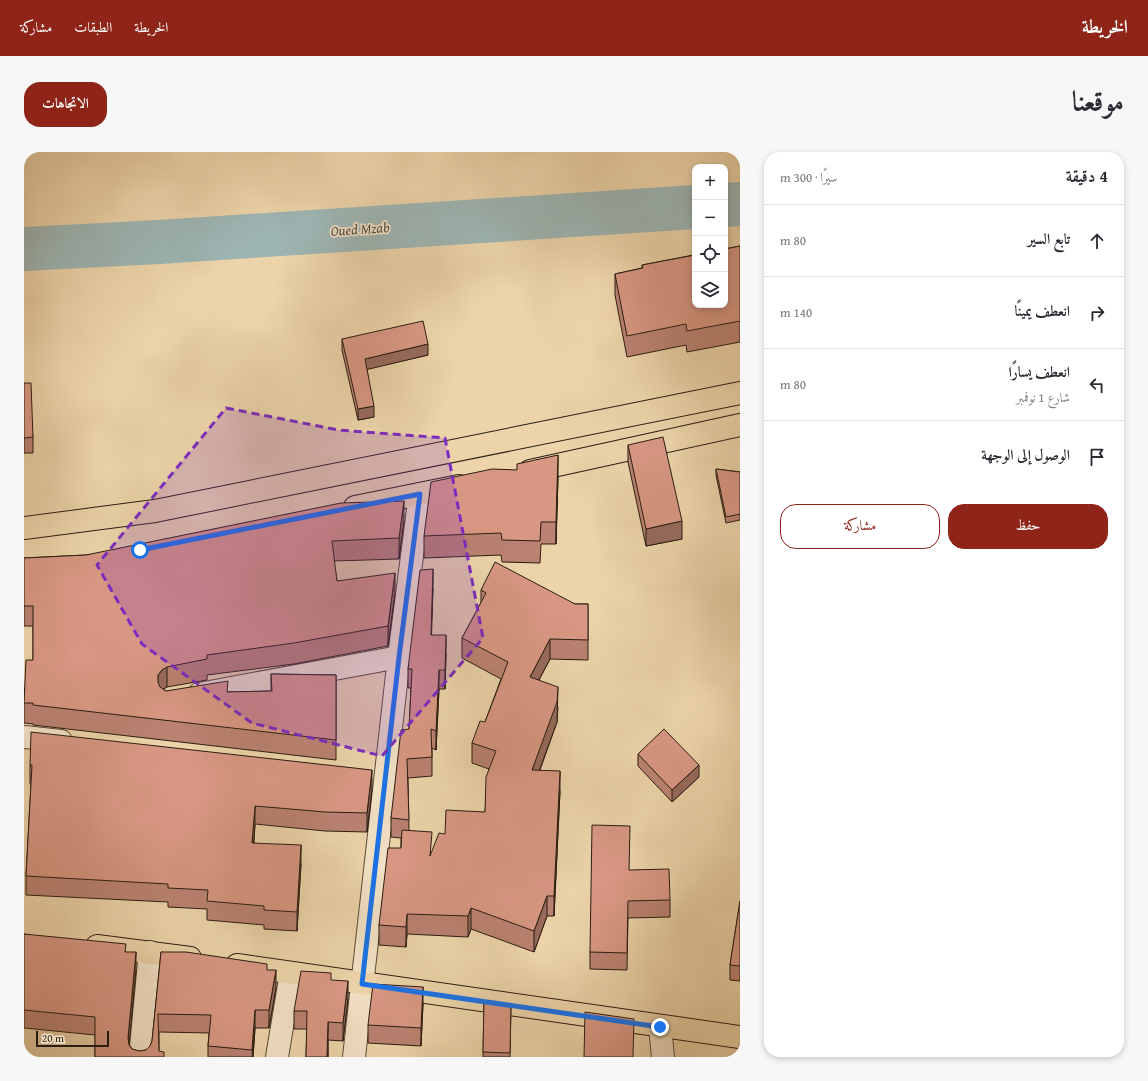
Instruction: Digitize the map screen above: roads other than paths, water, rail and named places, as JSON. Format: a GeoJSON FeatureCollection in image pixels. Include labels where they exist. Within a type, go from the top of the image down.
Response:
{"type":"FeatureCollection","features":[{"type":"Feature","properties":{"kind":"main road"},"geometry":{"type":"LineString","coordinates":[[24,528],[155,511],[740,393]]}},
{"type":"Feature","properties":{"kind":"main road"},"geometry":{"type":"LineString","coordinates":[[514,474],[740,425]]}},
{"type":"Feature","properties":{"kind":"main road"},"geometry":{"type":"LineString","coordinates":[[335,511],[475,482]]}},
{"type":"Feature","properties":{"kind":"main road"},"geometry":{"type":"LineString","coordinates":[[79,944],[150,952],[660,1027],[740,1037]]}},
{"type":"Feature","properties":{"kind":"street"},"geometry":{"type":"LineString","coordinates":[[354,1057],[399,657],[420,494]]}},
{"type":"Feature","properties":{"kind":"street"},"geometry":{"type":"LineString","coordinates":[[178,698],[399,657]]}},
{"type":"Feature","properties":{"kind":"street"},"geometry":{"type":"LineString","coordinates":[[24,737],[79,743]]}},
{"type":"Feature","properties":{"kind":"street"},"geometry":{"type":"LineString","coordinates":[[362,775],[386,778]]}},
{"type":"Feature","properties":{"kind":"street"},"geometry":{"type":"LineString","coordinates":[[140,1057],[150,952]]}},
{"type":"Feature","properties":{"kind":"street"},"geometry":{"type":"LineString","coordinates":[[277,1057],[291,973]]}},
{"type":"Feature","properties":{"kind":"street"},"geometry":{"type":"LineString","coordinates":[[660,1027],[663,1057]]}},
{"type":"Feature","properties":{"kind":"waterway","name":"Oued Mzab"},"geometry":{"type":"LineString","coordinates":[[728,205],[740,204]]}},
{"type":"Feature","properties":{"kind":"waterway","name":"Oued Mzab"},"geometry":{"type":"LineString","coordinates":[[24,249],[159,242],[692,207]]}}]}
